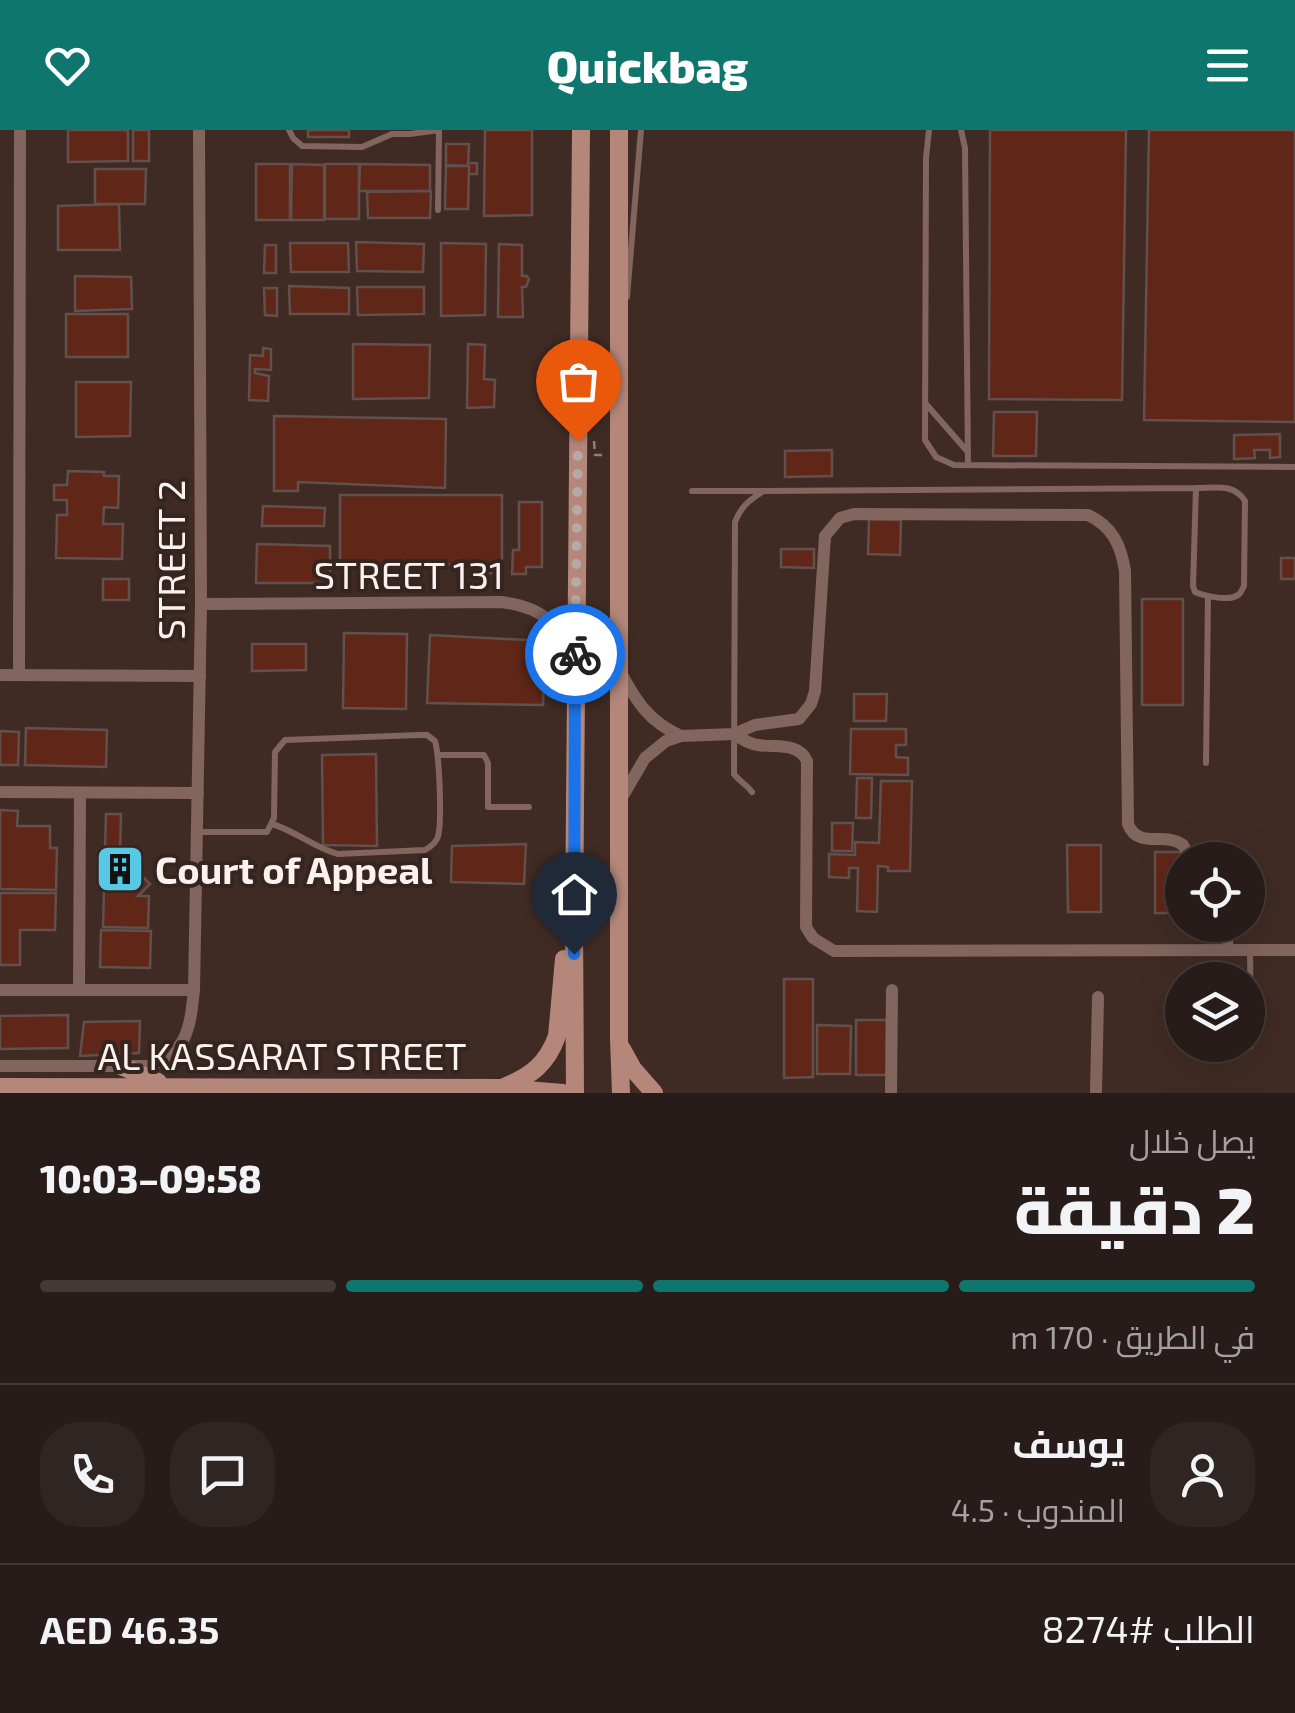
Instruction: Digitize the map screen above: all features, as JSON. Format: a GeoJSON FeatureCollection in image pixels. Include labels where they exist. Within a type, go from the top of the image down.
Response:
{"type":"FeatureCollection","features":[{"type":"Feature","properties":{"kind":"street"},"geometry":{"type":"LineString","coordinates":[[19,675],[20,130]]}},
{"type":"Feature","properties":{"kind":"street","name":"STREET 2"},"geometry":{"type":"LineString","coordinates":[[194,990],[201,604],[199,130]]}},
{"type":"Feature","properties":{"kind":"street"},"geometry":{"type":"LineString","coordinates":[[575,1093],[580,130]]}},
{"type":"Feature","properties":{"kind":"street"},"geometry":{"type":"LineString","coordinates":[[619,130],[621,1093]]}},
{"type":"Feature","properties":{"kind":"street"},"geometry":{"type":"LineString","coordinates":[[620,802],[645,758],[666,741],[681,736],[734,734],[756,725],[799,719],[811,704],[824,536],[840,518],[854,514],[1088,515],[1102,521],[1122,554],[1128,824],[1137,837],[1174,842]]}},
{"type":"Feature","properties":{"kind":"street","name":"STREET 131"},"geometry":{"type":"LineString","coordinates":[[201,604],[518,604],[540,612],[558,631],[575,676]]}},
{"type":"Feature","properties":{"kind":"street"},"geometry":{"type":"LineString","coordinates":[[620,671],[644,712],[681,736]]}},
{"type":"Feature","properties":{"kind":"street"},"geometry":{"type":"LineString","coordinates":[[0,675],[200,676]]}},
{"type":"Feature","properties":{"kind":"street"},"geometry":{"type":"LineString","coordinates":[[734,734],[753,745],[796,749],[807,761],[804,914],[814,938],[834,951],[1295,950]]}},
{"type":"Feature","properties":{"kind":"street"},"geometry":{"type":"LineString","coordinates":[[0,792],[198,792]]}},
{"type":"Feature","properties":{"kind":"street"},"geometry":{"type":"LineString","coordinates":[[79,990],[80,792]]}},
{"type":"Feature","properties":{"kind":"street"},"geometry":{"type":"LineString","coordinates":[[502,1088],[537,1070],[553,1047],[564,959],[574,920]]}},
{"type":"Feature","properties":{"kind":"street"},"geometry":{"type":"LineString","coordinates":[[1226,942],[1226,950]]}},
{"type":"Feature","properties":{"kind":"street"},"geometry":{"type":"LineString","coordinates":[[0,990],[194,990]]}},
{"type":"Feature","properties":{"kind":"street","name":"AL KASSARAT STREET"},"geometry":{"type":"LineString","coordinates":[[0,1066],[148,1066],[161,1062],[187,1035],[194,990]]}},
{"type":"Feature","properties":{"kind":"street"},"geometry":{"type":"LineString","coordinates":[[892,990],[892,1093]]}},
{"type":"Feature","properties":{"kind":"street"},"geometry":{"type":"LineString","coordinates":[[1096,1093],[1098,997]]}},
{"type":"Feature","properties":{"kind":"street"},"geometry":{"type":"LineString","coordinates":[[619,1039],[632,1068],[654,1093]]}},
{"type":"Feature","properties":{"kind":"street"},"geometry":{"type":"LineString","coordinates":[[120,1066],[168,1086]]}},
{"type":"Feature","properties":{"kind":"street","name":"AL KASSARAT STREET"},"geometry":{"type":"LineString","coordinates":[[0,1087],[502,1088],[563,1093]]}},
{"type":"Feature","properties":{"kind":"lane"},"geometry":{"type":"LineString","coordinates":[[289,130],[302,146],[362,147],[392,134],[439,130],[438,210]]}},
{"type":"Feature","properties":{"kind":"lane"},"geometry":{"type":"LineString","coordinates":[[619,378],[641,130]]}},
{"type":"Feature","properties":{"kind":"lane"},"geometry":{"type":"LineString","coordinates":[[929,130],[925,440],[931,452],[948,464],[1295,467]]}},
{"type":"Feature","properties":{"kind":"lane"},"geometry":{"type":"LineString","coordinates":[[961,130],[965,148],[968,464]]}},
{"type":"Feature","properties":{"kind":"lane"},"geometry":{"type":"LineString","coordinates":[[925,403],[968,452]]}},
{"type":"Feature","properties":{"kind":"lane"},"geometry":{"type":"LineString","coordinates":[[692,491],[763,491],[1196,488],[1230,488],[1245,501],[1244,586],[1234,598],[1200,596],[1195,592],[1196,488]]}},
{"type":"Feature","properties":{"kind":"lane"},"geometry":{"type":"LineString","coordinates":[[752,792],[734,774],[734,522],[746,502],[763,491]]}},
{"type":"Feature","properties":{"kind":"lane"},"geometry":{"type":"LineString","coordinates":[[1206,762],[1208,596]]}},
{"type":"Feature","properties":{"kind":"lane"},"geometry":{"type":"LineString","coordinates":[[197,832],[268,832],[272,824],[275,752],[285,740],[427,735],[435,740],[438,837],[425,850],[338,854],[272,824]]}},
{"type":"Feature","properties":{"kind":"lane"},"geometry":{"type":"LineString","coordinates":[[438,755],[484,756],[488,763],[488,808],[529,807]]}},
{"type":"Feature","properties":{"kind":"lane"},"geometry":{"type":"LineString","coordinates":[[1250,949],[1250,962]]}},
{"type":"Feature","properties":{"kind":"path"},"geometry":{"type":"LineString","coordinates":[[578,441],[595,441],[595,455],[620,455]]}},
{"type":"Feature","properties":{"kind":"shaded area"},"geometry":{"type":"Polygon","coordinates":[[[0,130],[1295,130],[1295,1093],[0,1093],[0,130]]]}},
{"type":"Feature","properties":{"kind":"building"},"geometry":{"type":"Polygon","coordinates":[[[68,130],[128,130],[128,161],[68,162],[68,130]]]}},
{"type":"Feature","properties":{"kind":"building"},"geometry":{"type":"Polygon","coordinates":[[[133,130],[149,130],[149,161],[133,161],[133,130]]]}},
{"type":"Feature","properties":{"kind":"building"},"geometry":{"type":"Polygon","coordinates":[[[308,130],[349,130],[349,137],[308,137],[308,130]]]}},
{"type":"Feature","properties":{"kind":"building"},"geometry":{"type":"Polygon","coordinates":[[[485,130],[532,130],[532,215],[484,216],[485,130]]]}},
{"type":"Feature","properties":{"kind":"building"},"geometry":{"type":"Polygon","coordinates":[[[990,130],[1126,130],[1122,400],[989,399],[990,130]]]}},
{"type":"Feature","properties":{"kind":"building"},"geometry":{"type":"Polygon","coordinates":[[[1149,130],[1295,130],[1295,422],[1144,420],[1149,130]]]}},
{"type":"Feature","properties":{"kind":"building"},"geometry":{"type":"Polygon","coordinates":[[[446,144],[469,144],[468,166],[446,165],[446,144]]]}},
{"type":"Feature","properties":{"kind":"building"},"geometry":{"type":"Polygon","coordinates":[[[468,163],[477,163],[477,174],[468,174],[468,163]]]}},
{"type":"Feature","properties":{"kind":"building"},"geometry":{"type":"Polygon","coordinates":[[[256,164],[290,164],[290,220],[256,220],[256,164]]]}},
{"type":"Feature","properties":{"kind":"building"},"geometry":{"type":"Polygon","coordinates":[[[292,164],[324,165],[324,220],[291,220],[292,164]]]}},
{"type":"Feature","properties":{"kind":"building"},"geometry":{"type":"Polygon","coordinates":[[[325,164],[359,164],[359,219],[325,219],[325,164]]]}},
{"type":"Feature","properties":{"kind":"building"},"geometry":{"type":"Polygon","coordinates":[[[360,164],[430,165],[430,191],[359,191],[360,164]]]}},
{"type":"Feature","properties":{"kind":"building"},"geometry":{"type":"Polygon","coordinates":[[[446,166],[469,166],[468,209],[445,209],[446,166]]]}},
{"type":"Feature","properties":{"kind":"building"},"geometry":{"type":"Polygon","coordinates":[[[95,169],[146,169],[145,204],[95,204],[95,169]]]}},
{"type":"Feature","properties":{"kind":"building"},"geometry":{"type":"Polygon","coordinates":[[[431,191],[430,218],[368,218],[367,192],[431,191]]]}},
{"type":"Feature","properties":{"kind":"building"},"geometry":{"type":"Polygon","coordinates":[[[119,204],[120,250],[58,250],[58,206],[119,204]]]}},
{"type":"Feature","properties":{"kind":"building"},"geometry":{"type":"Polygon","coordinates":[[[356,242],[424,244],[423,272],[357,271],[356,242]]]}},
{"type":"Feature","properties":{"kind":"building"},"geometry":{"type":"Polygon","coordinates":[[[290,243],[348,243],[349,272],[291,272],[290,243]]]}},
{"type":"Feature","properties":{"kind":"building"},"geometry":{"type":"Polygon","coordinates":[[[441,243],[486,244],[485,315],[441,316],[441,243]]]}},
{"type":"Feature","properties":{"kind":"building"},"geometry":{"type":"Polygon","coordinates":[[[499,244],[522,245],[522,276],[529,279],[526,287],[522,287],[523,317],[498,317],[499,244]]]}},
{"type":"Feature","properties":{"kind":"building"},"geometry":{"type":"Polygon","coordinates":[[[265,245],[276,245],[276,273],[264,273],[265,245]]]}},
{"type":"Feature","properties":{"kind":"building"},"geometry":{"type":"Polygon","coordinates":[[[75,276],[131,277],[132,309],[75,311],[75,276]]]}},
{"type":"Feature","properties":{"kind":"building"},"geometry":{"type":"Polygon","coordinates":[[[289,286],[349,288],[349,314],[290,314],[289,286]]]}},
{"type":"Feature","properties":{"kind":"building"},"geometry":{"type":"Polygon","coordinates":[[[357,287],[424,287],[424,314],[358,315],[357,287]]]}},
{"type":"Feature","properties":{"kind":"building"},"geometry":{"type":"Polygon","coordinates":[[[264,288],[277,288],[277,316],[265,315],[264,288]]]}},
{"type":"Feature","properties":{"kind":"building"},"geometry":{"type":"Polygon","coordinates":[[[66,314],[128,314],[128,357],[66,357],[66,314]]]}},
{"type":"Feature","properties":{"kind":"building"},"geometry":{"type":"Polygon","coordinates":[[[353,344],[430,345],[429,398],[353,399],[353,344]]]}},
{"type":"Feature","properties":{"kind":"building"},"geometry":{"type":"Polygon","coordinates":[[[468,344],[485,345],[484,379],[495,380],[494,407],[467,408],[468,344]]]}},
{"type":"Feature","properties":{"kind":"building"},"geometry":{"type":"Polygon","coordinates":[[[263,348],[271,349],[271,370],[255,369],[255,373],[269,376],[268,401],[249,400],[250,355],[263,356],[263,348]]]}},
{"type":"Feature","properties":{"kind":"building"},"geometry":{"type":"Polygon","coordinates":[[[76,382],[131,382],[130,436],[76,437],[76,382]]]}},
{"type":"Feature","properties":{"kind":"building"},"geometry":{"type":"Polygon","coordinates":[[[994,412],[1037,412],[1036,456],[993,456],[994,412]]]}},
{"type":"Feature","properties":{"kind":"building"},"geometry":{"type":"Polygon","coordinates":[[[274,416],[446,419],[445,488],[298,482],[298,491],[274,491],[274,416]]]}},
{"type":"Feature","properties":{"kind":"building"},"geometry":{"type":"Polygon","coordinates":[[[1280,434],[1280,457],[1270,458],[1270,450],[1254,450],[1255,458],[1234,459],[1234,435],[1280,434]]]}},
{"type":"Feature","properties":{"kind":"building"},"geometry":{"type":"Polygon","coordinates":[[[832,450],[832,476],[785,477],[785,451],[832,450]]]}},
{"type":"Feature","properties":{"kind":"building"},"geometry":{"type":"Polygon","coordinates":[[[68,471],[119,476],[118,508],[104,507],[103,524],[123,524],[122,559],[56,558],[57,515],[67,515],[67,500],[54,500],[54,485],[67,485],[68,471]]]}},
{"type":"Feature","properties":{"kind":"building"},"geometry":{"type":"Polygon","coordinates":[[[340,495],[502,495],[502,573],[483,573],[483,564],[340,565],[340,495]]]}},
{"type":"Feature","properties":{"kind":"building"},"geometry":{"type":"Polygon","coordinates":[[[519,502],[542,502],[542,567],[526,567],[526,574],[512,574],[513,550],[519,550],[519,502]]]}},
{"type":"Feature","properties":{"kind":"building"},"geometry":{"type":"Polygon","coordinates":[[[263,506],[325,508],[324,526],[262,526],[263,506]]]}},
{"type":"Feature","properties":{"kind":"building"},"geometry":{"type":"Polygon","coordinates":[[[869,519],[901,520],[900,555],[868,554],[869,519]]]}},
{"type":"Feature","properties":{"kind":"building"},"geometry":{"type":"Polygon","coordinates":[[[257,544],[330,546],[330,583],[256,583],[257,544]]]}},
{"type":"Feature","properties":{"kind":"building"},"geometry":{"type":"Polygon","coordinates":[[[781,549],[814,549],[814,568],[781,567],[781,549]]]}},
{"type":"Feature","properties":{"kind":"building"},"geometry":{"type":"Polygon","coordinates":[[[1281,558],[1295,558],[1295,579],[1281,579],[1281,558]]]}},
{"type":"Feature","properties":{"kind":"building"},"geometry":{"type":"Polygon","coordinates":[[[103,579],[129,579],[129,600],[103,600],[103,579]]]}},
{"type":"Feature","properties":{"kind":"building"},"geometry":{"type":"Polygon","coordinates":[[[1142,599],[1183,599],[1183,705],[1142,705],[1142,599]]]}},
{"type":"Feature","properties":{"kind":"building"},"geometry":{"type":"Polygon","coordinates":[[[344,633],[407,634],[406,709],[343,708],[344,633]]]}},
{"type":"Feature","properties":{"kind":"building"},"geometry":{"type":"Polygon","coordinates":[[[430,635],[545,641],[543,705],[427,703],[430,635]]]}},
{"type":"Feature","properties":{"kind":"building"},"geometry":{"type":"Polygon","coordinates":[[[252,644],[306,644],[306,670],[252,671],[252,644]]]}},
{"type":"Feature","properties":{"kind":"building"},"geometry":{"type":"Polygon","coordinates":[[[854,694],[887,694],[886,721],[854,721],[854,694]]]}},
{"type":"Feature","properties":{"kind":"building"},"geometry":{"type":"Polygon","coordinates":[[[26,728],[107,730],[106,767],[25,765],[26,728]]]}},
{"type":"Feature","properties":{"kind":"building"},"geometry":{"type":"Polygon","coordinates":[[[851,729],[906,729],[906,745],[896,745],[896,757],[908,758],[908,775],[850,774],[851,729]]]}},
{"type":"Feature","properties":{"kind":"building"},"geometry":{"type":"Polygon","coordinates":[[[0,731],[19,732],[18,765],[0,765],[0,731]]]}},
{"type":"Feature","properties":{"kind":"building"},"geometry":{"type":"Polygon","coordinates":[[[376,754],[377,846],[323,845],[322,755],[376,754]]]}},
{"type":"Feature","properties":{"kind":"building"},"geometry":{"type":"Polygon","coordinates":[[[857,778],[872,778],[871,818],[856,818],[857,778]]]}},
{"type":"Feature","properties":{"kind":"building"},"geometry":{"type":"Polygon","coordinates":[[[881,781],[912,781],[910,871],[888,871],[888,867],[878,866],[877,912],[857,911],[858,868],[849,868],[849,878],[829,877],[829,854],[855,855],[855,842],[879,843],[881,781]]]}},
{"type":"Feature","properties":{"kind":"building"},"geometry":{"type":"Polygon","coordinates":[[[0,810],[18,811],[17,826],[50,826],[50,848],[57,848],[56,890],[0,889],[0,810]]]}},
{"type":"Feature","properties":{"kind":"building","name":"Court of Appeal"},"geometry":{"type":"Polygon","coordinates":[[[106,814],[121,814],[120,854],[150,884],[138,896],[149,896],[148,928],[103,927],[106,814]]]}},
{"type":"Feature","properties":{"kind":"building"},"geometry":{"type":"Polygon","coordinates":[[[832,823],[853,823],[852,851],[832,851],[832,823]]]}},
{"type":"Feature","properties":{"kind":"building"},"geometry":{"type":"Polygon","coordinates":[[[526,844],[524,884],[451,882],[452,846],[526,844]]]}},
{"type":"Feature","properties":{"kind":"building"},"geometry":{"type":"Polygon","coordinates":[[[1067,845],[1101,845],[1101,912],[1068,912],[1067,845]]]}},
{"type":"Feature","properties":{"kind":"building"},"geometry":{"type":"Polygon","coordinates":[[[1155,852],[1165,852],[1165,913],[1155,913],[1155,852]]]}},
{"type":"Feature","properties":{"kind":"building"},"geometry":{"type":"Polygon","coordinates":[[[0,893],[56,893],[55,930],[20,930],[20,965],[0,965],[0,893]]]}},
{"type":"Feature","properties":{"kind":"building"},"geometry":{"type":"Polygon","coordinates":[[[101,930],[151,931],[150,968],[100,967],[101,930]]]}},
{"type":"Feature","properties":{"kind":"building"},"geometry":{"type":"Polygon","coordinates":[[[784,979],[813,979],[813,1077],[784,1078],[784,979]]]}},
{"type":"Feature","properties":{"kind":"building"},"geometry":{"type":"Polygon","coordinates":[[[68,1015],[68,1048],[0,1049],[0,1016],[68,1015]]]}},
{"type":"Feature","properties":{"kind":"building"},"geometry":{"type":"Polygon","coordinates":[[[856,1020],[887,1020],[887,1075],[856,1075],[856,1020]]]}},
{"type":"Feature","properties":{"kind":"building"},"geometry":{"type":"Polygon","coordinates":[[[140,1021],[139,1053],[80,1056],[84,1022],[140,1021]]]}},
{"type":"Feature","properties":{"kind":"building"},"geometry":{"type":"Polygon","coordinates":[[[817,1025],[851,1026],[850,1074],[817,1074],[817,1025]]]}},
{"type":"Feature","properties":{"kind":"way so far"},"geometry":{"type":"LineString","coordinates":[[575,654],[578,441]]}},
{"type":"Feature","properties":{"kind":"place","name":"Court of Appeal"},"geometry":{"type":"Point","coordinates":[120,869]}},
{"type":"Feature","properties":{"kind":"route"},"geometry":{"type":"LineString","coordinates":[[574,954],[575,654]]}}]}
